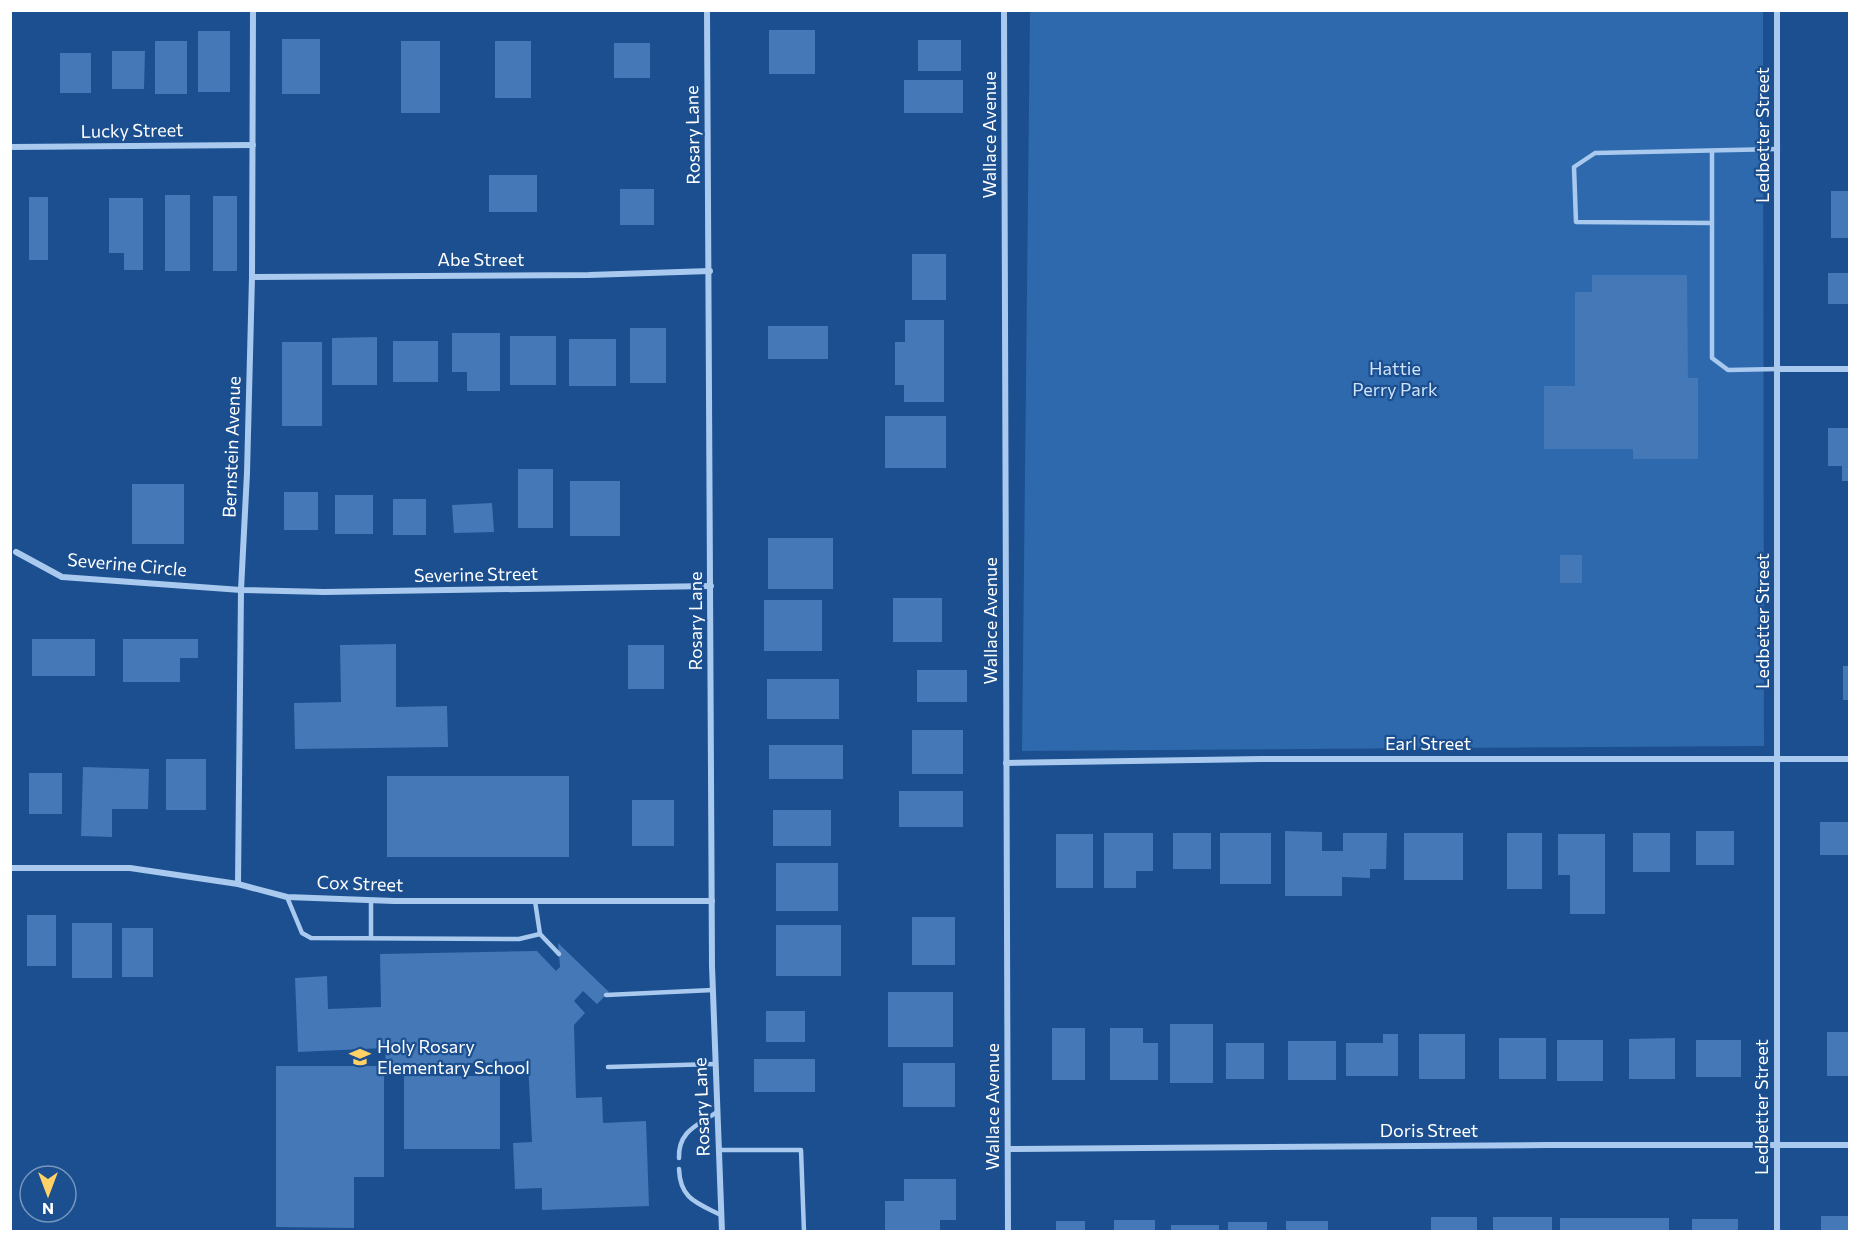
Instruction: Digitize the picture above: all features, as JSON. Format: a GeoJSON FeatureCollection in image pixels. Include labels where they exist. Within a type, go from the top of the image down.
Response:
{"type":"FeatureCollection","features":[{"type":"Feature","properties":{"kind":"street","name":"Bernstein Avenue"},"geometry":{"type":"LineString","coordinates":[[238,884],[241,590],[247,473],[252,277],[253,10]]}},
{"type":"Feature","properties":{"kind":"street","name":"Rosary Lane"},"geometry":{"type":"LineString","coordinates":[[707,10],[713,990],[722,1232]]}},
{"type":"Feature","properties":{"kind":"street","name":"Wallace Avenue"},"geometry":{"type":"LineString","coordinates":[[1004,10],[1008,1232]]}},
{"type":"Feature","properties":{"kind":"street","name":"Ledbetter Street"},"geometry":{"type":"LineString","coordinates":[[1777,1232],[1778,10]]}},
{"type":"Feature","properties":{"kind":"street","name":"Lucky Street"},"geometry":{"type":"LineString","coordinates":[[10,147],[253,145]]}},
{"type":"Feature","properties":{"kind":"street","name":"Abe Street"},"geometry":{"type":"LineString","coordinates":[[252,277],[589,275],[710,271]]}},
{"type":"Feature","properties":{"kind":"street"},"geometry":{"type":"LineString","coordinates":[[1778,369],[1850,369]]}},
{"type":"Feature","properties":{"kind":"street","name":"Severine Circle"},"geometry":{"type":"LineString","coordinates":[[16,552],[62,577],[241,590]]}},
{"type":"Feature","properties":{"kind":"street","name":"Severine Street"},"geometry":{"type":"LineString","coordinates":[[241,590],[324,592],[711,586]]}},
{"type":"Feature","properties":{"kind":"street","name":"Earl Street"},"geometry":{"type":"LineString","coordinates":[[1006,763],[1261,759],[1850,759]]}},
{"type":"Feature","properties":{"kind":"street","name":"Cox Street"},"geometry":{"type":"LineString","coordinates":[[10,868],[130,868],[238,884],[288,897],[371,900],[712,901]]}},
{"type":"Feature","properties":{"kind":"street","name":"Doris Street"},"geometry":{"type":"LineString","coordinates":[[1008,1149],[1850,1145]]}},
{"type":"Feature","properties":{"kind":"lane"},"geometry":{"type":"LineString","coordinates":[[1713,223],[1576,222],[1574,167],[1595,153],[1713,152],[1778,148]]}},
{"type":"Feature","properties":{"kind":"lane"},"geometry":{"type":"LineString","coordinates":[[1713,152],[1712,358],[1728,370],[1778,369]]}},
{"type":"Feature","properties":{"kind":"lane"},"geometry":{"type":"LineString","coordinates":[[288,897],[302,933],[311,938],[519,939],[540,934]]}},
{"type":"Feature","properties":{"kind":"lane"},"geometry":{"type":"LineString","coordinates":[[371,900],[371,938]]}},
{"type":"Feature","properties":{"kind":"lane"},"geometry":{"type":"LineString","coordinates":[[535,901],[540,934],[559,954]]}},
{"type":"Feature","properties":{"kind":"lane"},"geometry":{"type":"LineString","coordinates":[[606,995],[713,990]]}},
{"type":"Feature","properties":{"kind":"lane"},"geometry":{"type":"LineString","coordinates":[[608,1068],[716,1064]]}},
{"type":"Feature","properties":{"kind":"lane"},"geometry":{"type":"LineString","coordinates":[[679,1158],[678,1147],[685,1133],[717,1112]]}},
{"type":"Feature","properties":{"kind":"lane"},"geometry":{"type":"LineString","coordinates":[[719,1150],[801,1150],[804,1232]]}},
{"type":"Feature","properties":{"kind":"lane"},"geometry":{"type":"LineString","coordinates":[[679,1169],[682,1191],[694,1202],[721,1215]]}},
{"type":"Feature","properties":{"kind":"green space","name":"Hattie Perry Park"},"geometry":{"type":"Polygon","coordinates":[[[1030,11],[1763,11],[1764,746],[1022,751],[1030,11]]]}},
{"type":"Feature","properties":{"kind":"building"},"geometry":{"type":"Polygon","coordinates":[[[769,30],[815,30],[815,74],[769,74],[769,30]]]}},
{"type":"Feature","properties":{"kind":"building"},"geometry":{"type":"Polygon","coordinates":[[[198,31],[230,31],[230,92],[198,92],[198,31]]]}},
{"type":"Feature","properties":{"kind":"building"},"geometry":{"type":"Polygon","coordinates":[[[282,39],[320,39],[320,94],[282,94],[282,39]]]}},
{"type":"Feature","properties":{"kind":"building"},"geometry":{"type":"Polygon","coordinates":[[[918,40],[961,40],[961,71],[918,71],[918,40]]]}},
{"type":"Feature","properties":{"kind":"building"},"geometry":{"type":"Polygon","coordinates":[[[155,41],[187,41],[187,94],[155,94],[155,41]]]}},
{"type":"Feature","properties":{"kind":"building"},"geometry":{"type":"Polygon","coordinates":[[[401,41],[440,41],[440,113],[401,113],[401,41]]]}},
{"type":"Feature","properties":{"kind":"building"},"geometry":{"type":"Polygon","coordinates":[[[495,41],[531,41],[531,98],[495,98],[495,41]]]}},
{"type":"Feature","properties":{"kind":"building"},"geometry":{"type":"Polygon","coordinates":[[[614,43],[650,43],[650,78],[614,78],[614,43]]]}},
{"type":"Feature","properties":{"kind":"building"},"geometry":{"type":"Polygon","coordinates":[[[112,51],[145,51],[144,89],[112,89],[112,51]]]}},
{"type":"Feature","properties":{"kind":"building"},"geometry":{"type":"Polygon","coordinates":[[[60,53],[91,53],[91,93],[60,93],[60,53]]]}},
{"type":"Feature","properties":{"kind":"building"},"geometry":{"type":"Polygon","coordinates":[[[904,80],[963,80],[963,113],[904,113],[904,80]]]}},
{"type":"Feature","properties":{"kind":"building"},"geometry":{"type":"Polygon","coordinates":[[[489,175],[537,175],[537,212],[489,212],[489,175]]]}},
{"type":"Feature","properties":{"kind":"building"},"geometry":{"type":"Polygon","coordinates":[[[620,189],[654,189],[654,225],[620,225],[620,189]]]}},
{"type":"Feature","properties":{"kind":"building"},"geometry":{"type":"Polygon","coordinates":[[[1831,191],[1850,191],[1850,238],[1831,238],[1831,191]]]}},
{"type":"Feature","properties":{"kind":"building"},"geometry":{"type":"Polygon","coordinates":[[[165,195],[190,195],[190,271],[165,271],[165,195]]]}},
{"type":"Feature","properties":{"kind":"building"},"geometry":{"type":"Polygon","coordinates":[[[213,196],[237,196],[237,271],[213,271],[213,196]]]}},
{"type":"Feature","properties":{"kind":"building"},"geometry":{"type":"Polygon","coordinates":[[[29,197],[48,197],[48,260],[29,260],[29,197]]]}},
{"type":"Feature","properties":{"kind":"building"},"geometry":{"type":"Polygon","coordinates":[[[109,198],[143,198],[143,270],[124,270],[124,253],[109,253],[109,198]]]}},
{"type":"Feature","properties":{"kind":"building"},"geometry":{"type":"Polygon","coordinates":[[[912,254],[946,254],[946,300],[912,300],[912,254]]]}},
{"type":"Feature","properties":{"kind":"building"},"geometry":{"type":"Polygon","coordinates":[[[1828,273],[1850,273],[1850,304],[1828,304],[1828,273]]]}},
{"type":"Feature","properties":{"kind":"building"},"geometry":{"type":"Polygon","coordinates":[[[1592,275],[1687,275],[1688,378],[1698,378],[1698,459],[1633,459],[1633,449],[1544,449],[1544,386],[1575,386],[1575,292],[1592,292],[1592,275]]]}},
{"type":"Feature","properties":{"kind":"building"},"geometry":{"type":"Polygon","coordinates":[[[905,320],[944,320],[944,402],[904,402],[904,385],[895,385],[895,342],[905,342],[905,320]]]}},
{"type":"Feature","properties":{"kind":"building"},"geometry":{"type":"Polygon","coordinates":[[[768,326],[828,326],[828,359],[768,359],[768,326]]]}},
{"type":"Feature","properties":{"kind":"building"},"geometry":{"type":"Polygon","coordinates":[[[630,328],[666,328],[666,383],[630,383],[630,328]]]}},
{"type":"Feature","properties":{"kind":"building"},"geometry":{"type":"Polygon","coordinates":[[[452,333],[500,333],[500,391],[467,391],[467,372],[452,372],[452,333]]]}},
{"type":"Feature","properties":{"kind":"building"},"geometry":{"type":"Polygon","coordinates":[[[510,336],[556,336],[556,385],[510,385],[510,336]]]}},
{"type":"Feature","properties":{"kind":"building"},"geometry":{"type":"Polygon","coordinates":[[[377,337],[377,385],[332,385],[332,338],[377,337]]]}},
{"type":"Feature","properties":{"kind":"building"},"geometry":{"type":"Polygon","coordinates":[[[569,339],[616,339],[616,386],[569,386],[569,339]]]}},
{"type":"Feature","properties":{"kind":"building"},"geometry":{"type":"Polygon","coordinates":[[[393,341],[438,341],[438,382],[393,382],[393,341]]]}},
{"type":"Feature","properties":{"kind":"building"},"geometry":{"type":"Polygon","coordinates":[[[282,342],[322,342],[322,426],[282,426],[282,342]]]}},
{"type":"Feature","properties":{"kind":"building"},"geometry":{"type":"Polygon","coordinates":[[[885,416],[946,416],[946,468],[885,468],[885,416]]]}},
{"type":"Feature","properties":{"kind":"building"},"geometry":{"type":"Polygon","coordinates":[[[1828,428],[1850,428],[1850,481],[1842,481],[1842,466],[1828,466],[1828,428]]]}},
{"type":"Feature","properties":{"kind":"building"},"geometry":{"type":"Polygon","coordinates":[[[518,469],[553,469],[553,528],[518,528],[518,469]]]}},
{"type":"Feature","properties":{"kind":"building"},"geometry":{"type":"Polygon","coordinates":[[[570,481],[620,481],[620,536],[570,536],[570,481]]]}},
{"type":"Feature","properties":{"kind":"building"},"geometry":{"type":"Polygon","coordinates":[[[132,484],[184,484],[184,544],[132,544],[132,484]]]}},
{"type":"Feature","properties":{"kind":"building"},"geometry":{"type":"Polygon","coordinates":[[[284,492],[318,492],[318,530],[284,530],[284,492]]]}},
{"type":"Feature","properties":{"kind":"building"},"geometry":{"type":"Polygon","coordinates":[[[335,495],[373,495],[373,534],[335,534],[335,495]]]}},
{"type":"Feature","properties":{"kind":"building"},"geometry":{"type":"Polygon","coordinates":[[[393,499],[426,499],[426,535],[393,535],[393,499]]]}},
{"type":"Feature","properties":{"kind":"building"},"geometry":{"type":"Polygon","coordinates":[[[492,503],[494,532],[454,533],[452,505],[492,503]]]}},
{"type":"Feature","properties":{"kind":"building"},"geometry":{"type":"Polygon","coordinates":[[[768,538],[833,538],[833,589],[768,589],[768,538]]]}},
{"type":"Feature","properties":{"kind":"building"},"geometry":{"type":"Polygon","coordinates":[[[1560,555],[1582,555],[1582,583],[1560,583],[1560,555]]]}},
{"type":"Feature","properties":{"kind":"building"},"geometry":{"type":"Polygon","coordinates":[[[893,598],[942,598],[942,642],[893,642],[893,598]]]}},
{"type":"Feature","properties":{"kind":"building"},"geometry":{"type":"Polygon","coordinates":[[[764,600],[822,600],[822,651],[764,651],[764,600]]]}},
{"type":"Feature","properties":{"kind":"building"},"geometry":{"type":"Polygon","coordinates":[[[32,639],[95,639],[95,676],[32,676],[32,639]]]}},
{"type":"Feature","properties":{"kind":"building"},"geometry":{"type":"Polygon","coordinates":[[[123,639],[198,639],[198,658],[180,658],[180,682],[123,682],[123,639]]]}},
{"type":"Feature","properties":{"kind":"building"},"geometry":{"type":"Polygon","coordinates":[[[396,644],[396,707],[447,706],[448,747],[295,749],[294,703],[341,702],[340,645],[396,644]]]}},
{"type":"Feature","properties":{"kind":"building"},"geometry":{"type":"Polygon","coordinates":[[[628,645],[664,645],[664,689],[628,689],[628,645]]]}},
{"type":"Feature","properties":{"kind":"building"},"geometry":{"type":"Polygon","coordinates":[[[1843,666],[1850,666],[1850,700],[1843,700],[1843,666]]]}},
{"type":"Feature","properties":{"kind":"building"},"geometry":{"type":"Polygon","coordinates":[[[917,670],[967,670],[967,702],[917,702],[917,670]]]}},
{"type":"Feature","properties":{"kind":"building"},"geometry":{"type":"Polygon","coordinates":[[[767,679],[839,679],[839,719],[767,719],[767,679]]]}},
{"type":"Feature","properties":{"kind":"building"},"geometry":{"type":"Polygon","coordinates":[[[912,730],[963,730],[963,774],[912,774],[912,730]]]}},
{"type":"Feature","properties":{"kind":"building"},"geometry":{"type":"Polygon","coordinates":[[[769,745],[843,745],[843,779],[769,779],[769,745]]]}},
{"type":"Feature","properties":{"kind":"building"},"geometry":{"type":"Polygon","coordinates":[[[166,759],[206,759],[206,810],[166,810],[166,759]]]}},
{"type":"Feature","properties":{"kind":"building"},"geometry":{"type":"Polygon","coordinates":[[[83,767],[149,769],[148,809],[112,809],[112,837],[81,836],[83,767]]]}},
{"type":"Feature","properties":{"kind":"building"},"geometry":{"type":"Polygon","coordinates":[[[29,773],[62,773],[62,814],[29,814],[29,773]]]}},
{"type":"Feature","properties":{"kind":"building"},"geometry":{"type":"Polygon","coordinates":[[[387,776],[569,776],[569,857],[387,857],[387,776]]]}},
{"type":"Feature","properties":{"kind":"building"},"geometry":{"type":"Polygon","coordinates":[[[899,791],[963,791],[963,827],[899,827],[899,791]]]}},
{"type":"Feature","properties":{"kind":"building"},"geometry":{"type":"Polygon","coordinates":[[[632,800],[674,800],[674,846],[632,846],[632,800]]]}},
{"type":"Feature","properties":{"kind":"building"},"geometry":{"type":"Polygon","coordinates":[[[773,810],[831,810],[831,846],[773,846],[773,810]]]}},
{"type":"Feature","properties":{"kind":"building"},"geometry":{"type":"Polygon","coordinates":[[[1820,822],[1850,822],[1850,855],[1820,855],[1820,822]]]}},
{"type":"Feature","properties":{"kind":"building"},"geometry":{"type":"Polygon","coordinates":[[[1285,831],[1322,832],[1322,851],[1343,851],[1343,833],[1387,833],[1386,869],[1370,869],[1370,878],[1342,877],[1342,896],[1285,896],[1285,831]]]}},
{"type":"Feature","properties":{"kind":"building"},"geometry":{"type":"Polygon","coordinates":[[[1696,831],[1734,831],[1734,865],[1696,865],[1696,831]]]}},
{"type":"Feature","properties":{"kind":"building"},"geometry":{"type":"Polygon","coordinates":[[[1104,833],[1153,833],[1153,871],[1136,871],[1136,888],[1104,888],[1104,833]]]}},
{"type":"Feature","properties":{"kind":"building"},"geometry":{"type":"Polygon","coordinates":[[[1173,833],[1211,833],[1211,869],[1173,869],[1173,833]]]}},
{"type":"Feature","properties":{"kind":"building"},"geometry":{"type":"Polygon","coordinates":[[[1220,833],[1271,833],[1271,884],[1220,884],[1220,833]]]}},
{"type":"Feature","properties":{"kind":"building"},"geometry":{"type":"Polygon","coordinates":[[[1404,833],[1463,833],[1463,880],[1404,880],[1404,833]]]}},
{"type":"Feature","properties":{"kind":"building"},"geometry":{"type":"Polygon","coordinates":[[[1507,833],[1542,833],[1542,889],[1507,889],[1507,833]]]}},
{"type":"Feature","properties":{"kind":"building"},"geometry":{"type":"Polygon","coordinates":[[[1633,833],[1670,833],[1670,872],[1633,872],[1633,833]]]}},
{"type":"Feature","properties":{"kind":"building"},"geometry":{"type":"Polygon","coordinates":[[[1056,834],[1093,834],[1093,888],[1056,888],[1056,834]]]}},
{"type":"Feature","properties":{"kind":"building"},"geometry":{"type":"Polygon","coordinates":[[[1558,834],[1605,834],[1605,914],[1570,914],[1570,875],[1558,875],[1558,834]]]}},
{"type":"Feature","properties":{"kind":"building"},"geometry":{"type":"Polygon","coordinates":[[[776,863],[838,863],[838,911],[776,911],[776,863]]]}},
{"type":"Feature","properties":{"kind":"building"},"geometry":{"type":"Polygon","coordinates":[[[27,915],[56,915],[56,966],[27,966],[27,915]]]}},
{"type":"Feature","properties":{"kind":"building"},"geometry":{"type":"Polygon","coordinates":[[[912,917],[955,917],[955,965],[912,965],[912,917]]]}},
{"type":"Feature","properties":{"kind":"building"},"geometry":{"type":"Polygon","coordinates":[[[72,923],[112,923],[112,978],[72,978],[72,923]]]}},
{"type":"Feature","properties":{"kind":"building"},"geometry":{"type":"Polygon","coordinates":[[[776,925],[841,925],[841,976],[776,976],[776,925]]]}},
{"type":"Feature","properties":{"kind":"building"},"geometry":{"type":"Polygon","coordinates":[[[122,928],[153,928],[153,977],[122,977],[122,928]]]}},
{"type":"Feature","properties":{"kind":"building"},"geometry":{"type":"Polygon","coordinates":[[[558,943],[609,992],[597,1004],[583,991],[574,1001],[585,1013],[574,1025],[576,1098],[602,1097],[603,1123],[646,1121],[649,1206],[542,1210],[542,1188],[515,1189],[513,1143],[532,1142],[528,1061],[386,1067],[385,1048],[298,1052],[295,978],[327,976],[328,1009],[381,1007],[380,954],[537,951],[556,971],[560,967],[558,943]]]}},
{"type":"Feature","properties":{"kind":"building"},"geometry":{"type":"Polygon","coordinates":[[[888,992],[953,992],[953,1047],[888,1047],[888,992]]]}},
{"type":"Feature","properties":{"kind":"building"},"geometry":{"type":"Polygon","coordinates":[[[766,1011],[805,1011],[805,1042],[766,1042],[766,1011]]]}},
{"type":"Feature","properties":{"kind":"building"},"geometry":{"type":"Polygon","coordinates":[[[1170,1024],[1213,1024],[1213,1083],[1170,1083],[1170,1024]]]}},
{"type":"Feature","properties":{"kind":"building"},"geometry":{"type":"Polygon","coordinates":[[[1052,1028],[1085,1028],[1085,1080],[1052,1080],[1052,1028]]]}},
{"type":"Feature","properties":{"kind":"building"},"geometry":{"type":"Polygon","coordinates":[[[1110,1028],[1143,1028],[1143,1043],[1158,1043],[1158,1080],[1110,1080],[1110,1028]]]}},
{"type":"Feature","properties":{"kind":"building"},"geometry":{"type":"Polygon","coordinates":[[[1827,1032],[1850,1032],[1850,1076],[1827,1076],[1827,1032]]]}},
{"type":"Feature","properties":{"kind":"building"},"geometry":{"type":"Polygon","coordinates":[[[1383,1034],[1398,1034],[1398,1076],[1346,1076],[1346,1043],[1383,1043],[1383,1034]]]}},
{"type":"Feature","properties":{"kind":"building"},"geometry":{"type":"Polygon","coordinates":[[[1419,1034],[1465,1034],[1465,1079],[1419,1079],[1419,1034]]]}},
{"type":"Feature","properties":{"kind":"building"},"geometry":{"type":"Polygon","coordinates":[[[1499,1038],[1546,1038],[1546,1079],[1499,1079],[1499,1038]]]}},
{"type":"Feature","properties":{"kind":"building"},"geometry":{"type":"Polygon","coordinates":[[[1675,1038],[1675,1079],[1629,1079],[1629,1039],[1675,1038]]]}},
{"type":"Feature","properties":{"kind":"building"},"geometry":{"type":"Polygon","coordinates":[[[1557,1040],[1603,1040],[1603,1081],[1557,1081],[1557,1040]]]}},
{"type":"Feature","properties":{"kind":"building"},"geometry":{"type":"Polygon","coordinates":[[[1696,1040],[1741,1040],[1741,1077],[1696,1077],[1696,1040]]]}},
{"type":"Feature","properties":{"kind":"building"},"geometry":{"type":"Polygon","coordinates":[[[1288,1041],[1336,1041],[1336,1080],[1288,1080],[1288,1041]]]}},
{"type":"Feature","properties":{"kind":"building"},"geometry":{"type":"Polygon","coordinates":[[[1226,1043],[1264,1043],[1264,1079],[1226,1079],[1226,1043]]]}},
{"type":"Feature","properties":{"kind":"building"},"geometry":{"type":"Polygon","coordinates":[[[754,1059],[815,1059],[815,1092],[754,1092],[754,1059]]]}},
{"type":"Feature","properties":{"kind":"building"},"geometry":{"type":"Polygon","coordinates":[[[903,1063],[955,1063],[955,1107],[903,1107],[903,1063]]]}},
{"type":"Feature","properties":{"kind":"building"},"geometry":{"type":"Polygon","coordinates":[[[276,1066],[384,1066],[384,1177],[354,1177],[354,1228],[276,1227],[276,1066]]]}},
{"type":"Feature","properties":{"kind":"building"},"geometry":{"type":"Polygon","coordinates":[[[404,1076],[500,1076],[500,1149],[404,1149],[404,1076]]]}},
{"type":"Feature","properties":{"kind":"building"},"geometry":{"type":"Polygon","coordinates":[[[904,1179],[956,1179],[956,1220],[940,1220],[940,1232],[885,1232],[885,1201],[904,1201],[904,1179]]]}},
{"type":"Feature","properties":{"kind":"building"},"geometry":{"type":"Polygon","coordinates":[[[1821,1216],[1850,1216],[1850,1232],[1821,1232],[1821,1216]]]}},
{"type":"Feature","properties":{"kind":"building"},"geometry":{"type":"Polygon","coordinates":[[[1431,1217],[1477,1217],[1477,1232],[1431,1232],[1431,1217]]]}},
{"type":"Feature","properties":{"kind":"building"},"geometry":{"type":"Polygon","coordinates":[[[1493,1217],[1552,1217],[1552,1232],[1493,1232],[1493,1217]]]}},
{"type":"Feature","properties":{"kind":"building"},"geometry":{"type":"Polygon","coordinates":[[[1560,1218],[1669,1218],[1669,1232],[1560,1232],[1560,1218]]]}},
{"type":"Feature","properties":{"kind":"building"},"geometry":{"type":"Polygon","coordinates":[[[1692,1219],[1738,1219],[1738,1232],[1692,1232],[1692,1219]]]}},
{"type":"Feature","properties":{"kind":"building"},"geometry":{"type":"Polygon","coordinates":[[[1114,1220],[1155,1220],[1155,1232],[1114,1232],[1114,1220]]]}},
{"type":"Feature","properties":{"kind":"building"},"geometry":{"type":"Polygon","coordinates":[[[1056,1221],[1085,1221],[1085,1232],[1056,1232],[1056,1221]]]}},
{"type":"Feature","properties":{"kind":"building"},"geometry":{"type":"Polygon","coordinates":[[[1286,1221],[1328,1221],[1328,1232],[1286,1232],[1286,1221]]]}},
{"type":"Feature","properties":{"kind":"building"},"geometry":{"type":"Polygon","coordinates":[[[1228,1222],[1267,1222],[1267,1232],[1228,1232],[1228,1222]]]}},
{"type":"Feature","properties":{"kind":"building"},"geometry":{"type":"Polygon","coordinates":[[[1171,1225],[1219,1225],[1219,1232],[1171,1232],[1171,1225]]]}},
{"type":"Feature","properties":{"kind":"place","name":"Holy Rosary Elementary School"},"geometry":{"type":"Point","coordinates":[360,1057]}}]}
